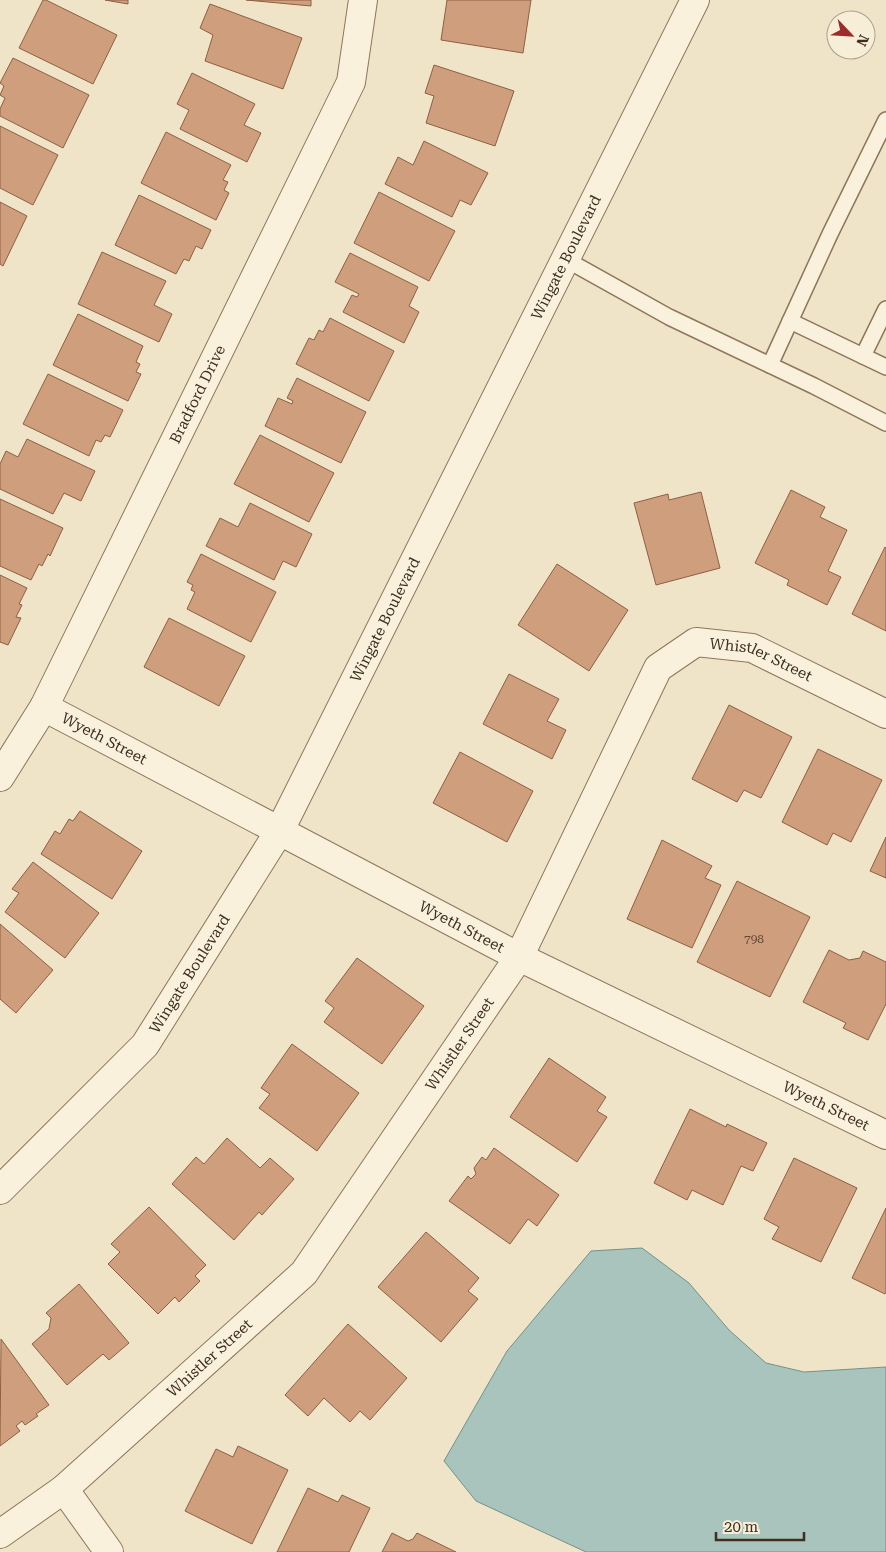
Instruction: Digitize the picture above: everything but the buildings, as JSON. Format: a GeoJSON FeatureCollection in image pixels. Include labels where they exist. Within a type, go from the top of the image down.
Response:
{"type":"FeatureCollection","features":[{"type":"Feature","properties":{"kind":"street","name":"Bradford Drive"},"geometry":{"type":"LineString","coordinates":[[0,777],[44,707],[351,82],[363,0]]}},
{"type":"Feature","properties":{"kind":"street","name":"Wingate Boulevard"},"geometry":{"type":"LineString","coordinates":[[0,1190],[145,1045],[280,830],[695,0]]}},
{"type":"Feature","properties":{"kind":"street","name":"Whistler Street"},"geometry":{"type":"LineString","coordinates":[[0,1534],[64,1489],[304,1273],[519,957],[658,668],[696,642],[752,648],[886,714]]}},
{"type":"Feature","properties":{"kind":"street","name":"Wyeth Street"},"geometry":{"type":"LineString","coordinates":[[44,707],[519,957],[886,1135]]}},
{"type":"Feature","properties":{"kind":"street"},"geometry":{"type":"LineString","coordinates":[[64,1489],[109,1552]]}},
{"type":"Feature","properties":{"kind":"lane"},"geometry":{"type":"LineString","coordinates":[[770,365],[830,234],[886,120]]}},
{"type":"Feature","properties":{"kind":"lane"},"geometry":{"type":"LineString","coordinates":[[565,260],[670,317],[886,423]]}},
{"type":"Feature","properties":{"kind":"lane"},"geometry":{"type":"LineString","coordinates":[[863,356],[886,309]]}},
{"type":"Feature","properties":{"kind":"lane"},"geometry":{"type":"LineString","coordinates":[[790,321],[886,367]]}},
{"type":"Feature","properties":{"kind":"water"},"geometry":{"type":"Polygon","coordinates":[[[642,1248],[689,1283],[729,1330],[766,1363],[804,1372],[886,1367],[886,1552],[586,1552],[476,1501],[444,1461],[507,1351],[591,1251],[642,1248]]]}}]}
